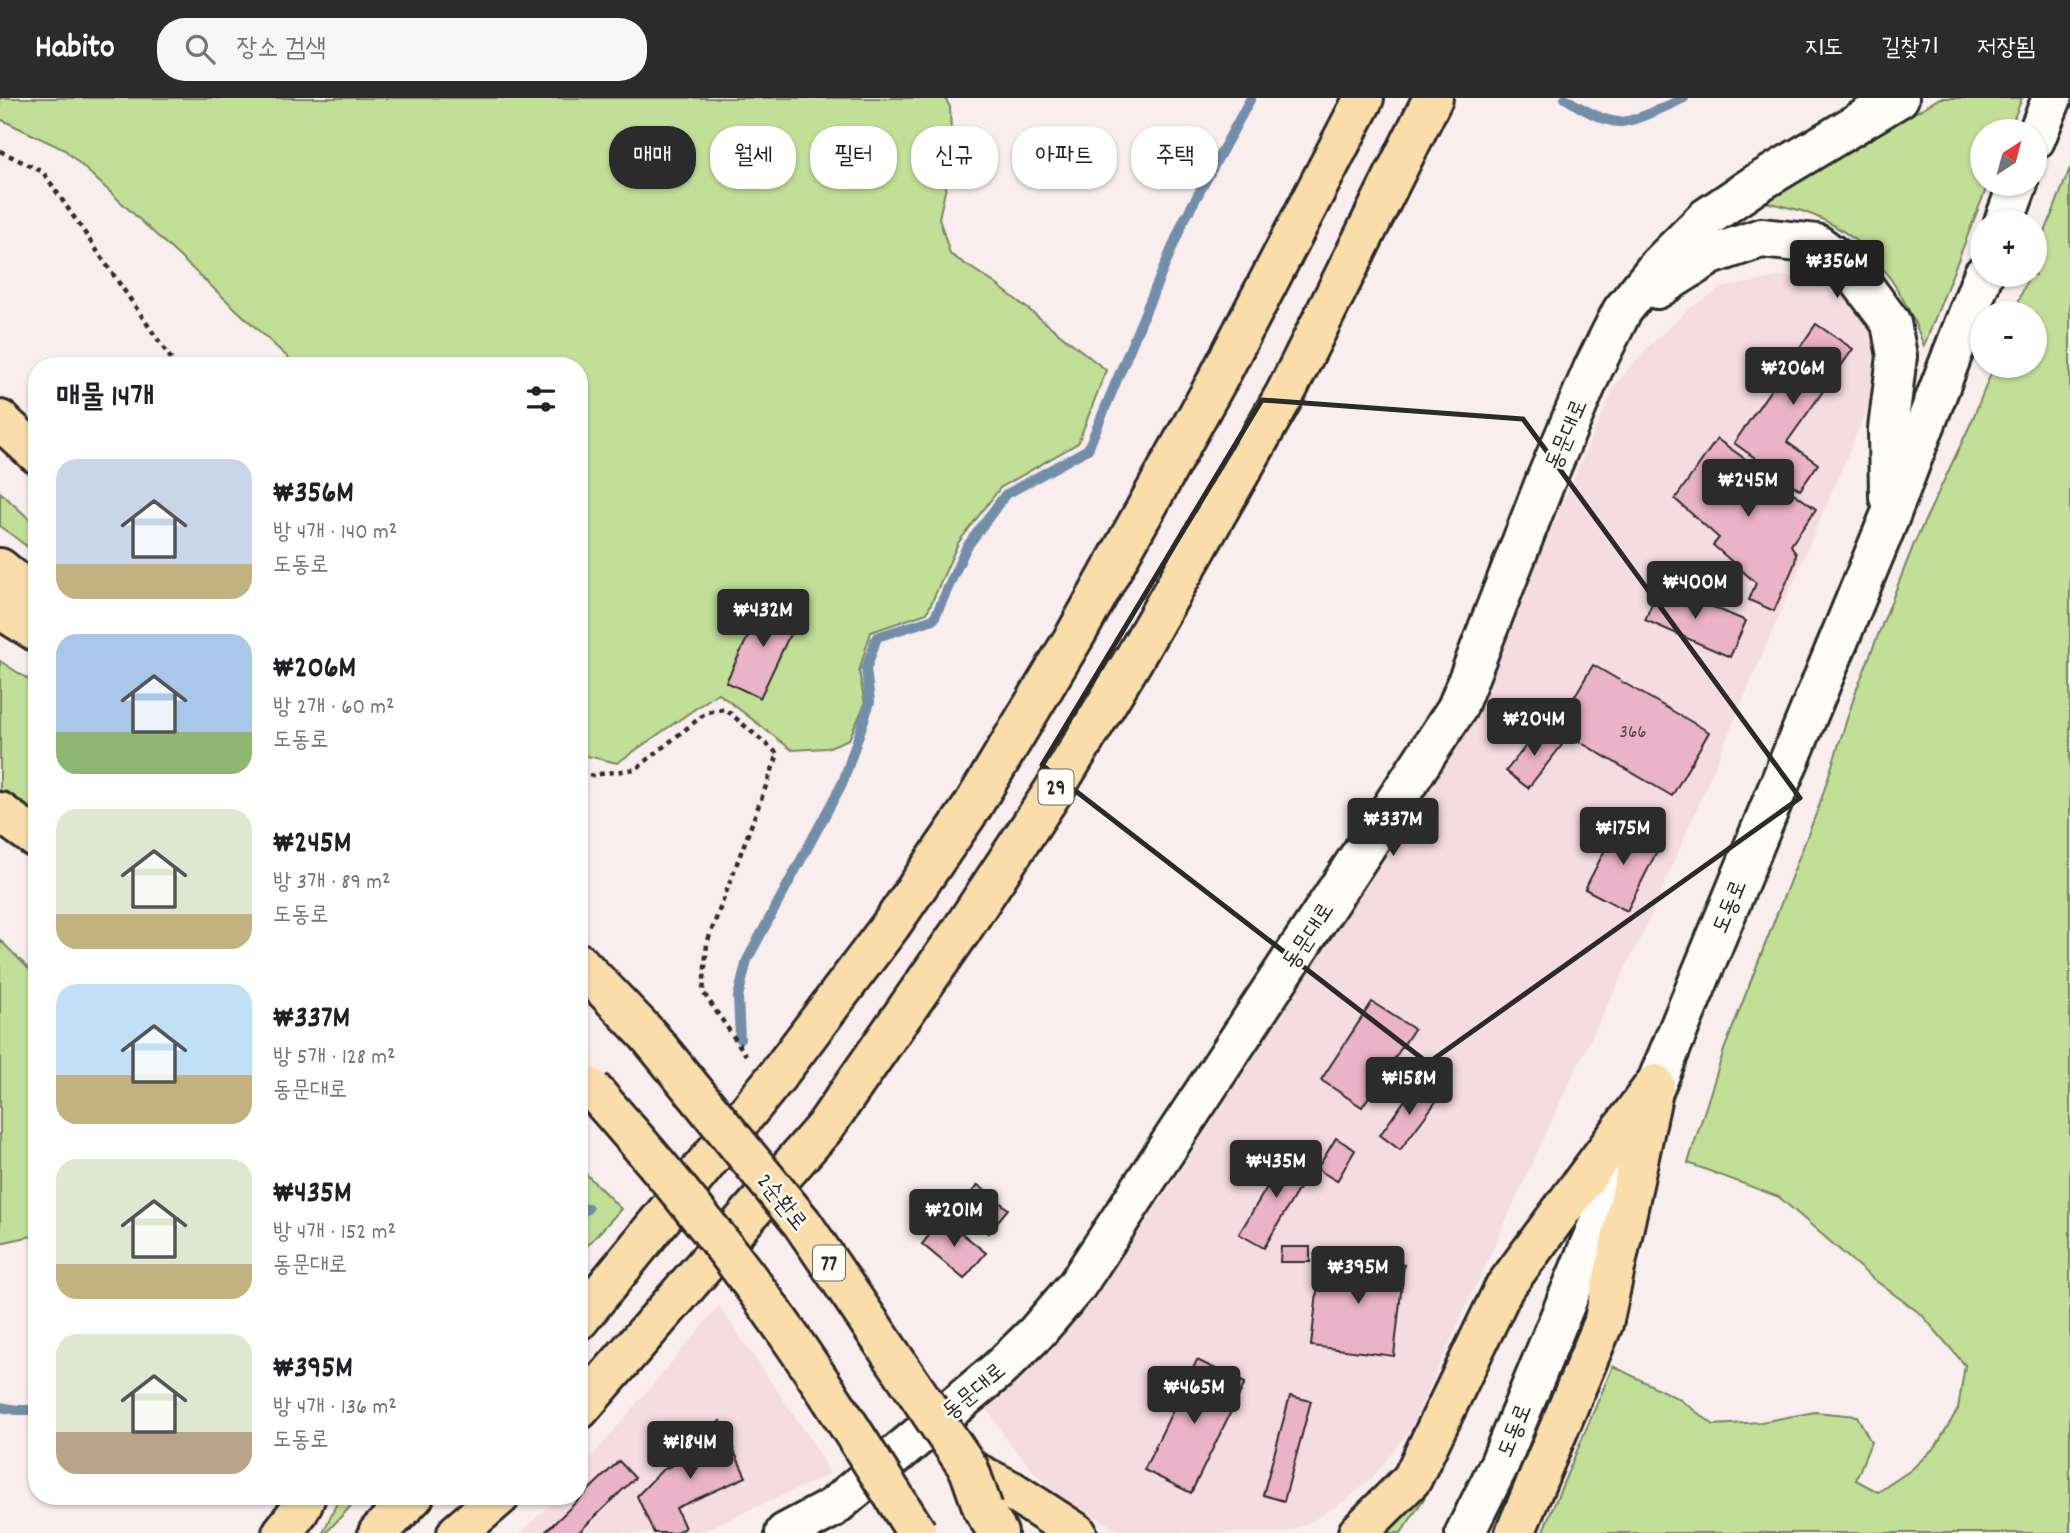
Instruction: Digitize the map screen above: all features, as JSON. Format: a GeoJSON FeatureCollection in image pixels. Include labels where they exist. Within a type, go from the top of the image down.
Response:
{"type":"FeatureCollection","features":[{"type":"Feature","properties":{"kind":"main road"},"geometry":{"type":"LineString","coordinates":[[588,1309],[768,1088],[891,925],[964,818],[1076,634],[1219,377],[1364,98]]}},
{"type":"Feature","properties":{"kind":"main road","name":"29"},"geometry":{"type":"LineString","coordinates":[[588,1400],[824,1128],[961,931],[1054,790],[1132,662],[1285,394],[1433,98]]}},
{"type":"Feature","properties":{"kind":"main road","name":"동문대로"},"geometry":{"type":"LineString","coordinates":[[785,1533],[832,1508],[998,1370],[1036,1333],[1077,1285],[1457,708],[1547,477],[1622,311],[1658,266],[1706,218],[1756,184],[1899,98]]}},
{"type":"Feature","properties":{"kind":"main road"},"geometry":{"type":"LineString","coordinates":[[2044,119],[2052,98]]}},
{"type":"Feature","properties":{"kind":"main road"},"geometry":{"type":"LineString","coordinates":[[1622,311],[1711,255],[1761,238],[1817,244],[1852,269],[1891,323],[1897,356],[1888,429],[1890,516]]}},
{"type":"Feature","properties":{"kind":"main road","name":"도동로"},"geometry":{"type":"LineString","coordinates":[[1465,1533],[1499,1465],[1890,516],[1978,287]]}},
{"type":"Feature","properties":{"kind":"main road"},"geometry":{"type":"LineString","coordinates":[[0,420],[28,445]]}},
{"type":"Feature","properties":{"kind":"main road"},"geometry":{"type":"LineString","coordinates":[[0,568],[28,591]]}},
{"type":"Feature","properties":{"kind":"main road"},"geometry":{"type":"LineString","coordinates":[[0,609],[28,626]]}},
{"type":"Feature","properties":{"kind":"main road"},"geometry":{"type":"LineString","coordinates":[[0,812],[28,832]]}},
{"type":"Feature","properties":{"kind":"main road","name":"2순환로"},"geometry":{"type":"LineString","coordinates":[[588,972],[648,1035],[802,1223],[997,1511]]}},
{"type":"Feature","properties":{"kind":"main road"},"geometry":{"type":"LineString","coordinates":[[1358,1533],[1412,1479],[1504,1288],[1655,1084]]}},
{"type":"Feature","properties":{"kind":"main road"},"geometry":{"type":"LineString","coordinates":[[1515,1533],[1603,1324],[1655,1084]]}},
{"type":"Feature","properties":{"kind":"main road"},"geometry":{"type":"LineString","coordinates":[[588,1085],[654,1159],[744,1273],[845,1418],[917,1533]]}},
{"type":"Feature","properties":{"kind":"main road"},"geometry":{"type":"LineString","coordinates":[[282,1533],[302,1505]]}},
{"type":"Feature","properties":{"kind":"main road"},"geometry":{"type":"LineString","coordinates":[[378,1533],[405,1505]]}},
{"type":"Feature","properties":{"kind":"main road"},"geometry":{"type":"LineString","coordinates":[[457,1533],[490,1505]]}},
{"type":"Feature","properties":{"kind":"main road"},"geometry":{"type":"LineString","coordinates":[[997,1511],[1077,1533]]}},
{"type":"Feature","properties":{"kind":"path"},"geometry":{"type":"LineString","coordinates":[[0,151],[43,172],[170,357]]}},
{"type":"Feature","properties":{"kind":"path"},"geometry":{"type":"LineString","coordinates":[[588,777],[636,769],[707,712],[725,709],[778,754],[707,943],[703,992],[768,1088]]}},
{"type":"Feature","properties":{"kind":"highlighted area"},"geometry":{"type":"Polygon","coordinates":[[[1262,400],[1523,419],[1800,798],[1428,1063],[1042,765],[1262,400]]]}},
{"type":"Feature","properties":{"kind":"shaded area"},"geometry":{"type":"Polygon","coordinates":[[[1784,276],[1817,281],[1844,295],[1865,321],[1875,352],[1869,405],[1646,927],[1571,1079],[1409,1431],[1372,1478],[1345,1501],[1305,1525],[1283,1533],[1119,1531],[1054,1492],[1007,1440],[985,1406],[1051,1349],[1096,1293],[1154,1211],[1348,912],[1468,718],[1615,385],[1649,346],[1690,308],[1721,288],[1784,276]]]}},
{"type":"Feature","properties":{"kind":"shaded area"},"geometry":{"type":"Polygon","coordinates":[[[719,1306],[811,1440],[830,1474],[698,1533],[521,1533],[549,1505],[588,1505],[588,1461],[719,1306]]]}},
{"type":"Feature","properties":{"kind":"green space"},"geometry":{"type":"Polygon","coordinates":[[[0,98],[945,98],[950,107],[951,126],[911,126],[911,189],[946,189],[939,218],[950,254],[996,284],[1106,370],[1078,443],[1000,488],[958,543],[927,613],[871,632],[859,671],[865,704],[849,739],[827,748],[792,750],[718,693],[617,763],[588,756],[588,357],[287,357],[65,150],[0,119],[0,98]]]}},
{"type":"Feature","properties":{"kind":"green space"},"geometry":{"type":"Polygon","coordinates":[[[1940,98],[2022,98],[2014,119],[1970,119],[1970,196],[1983,196],[1978,210],[1970,210],[1970,230],[1924,346],[1893,282],[1863,247],[1825,221],[1765,202],[1940,98]]]}},
{"type":"Feature","properties":{"kind":"green space"},"geometry":{"type":"Polygon","coordinates":[[[2070,168],[2070,1533],[1542,1533],[1613,1366],[1679,1399],[1714,1425],[1761,1422],[1815,1412],[1857,1416],[1871,1442],[1856,1480],[1878,1492],[1911,1470],[1936,1446],[1958,1409],[1965,1365],[1922,1315],[1872,1278],[1779,1197],[1688,1163],[1724,1050],[1819,806],[1856,691],[1914,544],[1989,378],[2047,378],[2047,301],[2019,301],[2024,287],[2047,287],[2047,227],[2070,168]]]}},
{"type":"Feature","properties":{"kind":"green space"},"geometry":{"type":"Polygon","coordinates":[[[0,492],[28,518],[28,547],[0,526],[0,492]]]}},
{"type":"Feature","properties":{"kind":"green space"},"geometry":{"type":"Polygon","coordinates":[[[0,661],[28,679],[28,816],[0,795],[0,661]]]}},
{"type":"Feature","properties":{"kind":"green space"},"geometry":{"type":"Polygon","coordinates":[[[0,940],[28,968],[28,1237],[0,1243],[0,940]]]}},
{"type":"Feature","properties":{"kind":"green space"},"geometry":{"type":"Polygon","coordinates":[[[588,1176],[621,1209],[588,1245],[588,1176]]]}},
{"type":"Feature","properties":{"kind":"green space"},"geometry":{"type":"Polygon","coordinates":[[[1415,1490],[1425,1497],[1401,1533],[1373,1533],[1415,1490]]]}},
{"type":"Feature","properties":{"kind":"green space"},"geometry":{"type":"Polygon","coordinates":[[[336,1505],[352,1505],[326,1533],[323,1533],[336,1505]]]}},
{"type":"Feature","properties":{"kind":"building"},"geometry":{"type":"Polygon","coordinates":[[[1816,324],[1853,349],[1787,442],[1818,464],[1800,490],[1734,443],[1816,324]]]}},
{"type":"Feature","properties":{"kind":"building"},"geometry":{"type":"Polygon","coordinates":[[[1717,439],[1816,509],[1791,545],[1796,554],[1795,563],[1774,611],[1749,600],[1756,583],[1713,545],[1719,538],[1675,499],[1717,439]]]}},
{"type":"Feature","properties":{"kind":"building"},"geometry":{"type":"Polygon","coordinates":[[[1660,584],[1746,621],[1730,657],[1645,620],[1660,584]]]}},
{"type":"Feature","properties":{"kind":"building"},"geometry":{"type":"Polygon","coordinates":[[[766,599],[799,615],[760,698],[726,682],[766,599]]]}},
{"type":"Feature","properties":{"kind":"building"},"geometry":{"type":"Polygon","coordinates":[[[1593,665],[1709,732],[1672,796],[1556,728],[1593,665]]]}},
{"type":"Feature","properties":{"kind":"building"},"geometry":{"type":"Polygon","coordinates":[[[1540,728],[1562,745],[1528,788],[1506,771],[1540,728]]]}},
{"type":"Feature","properties":{"kind":"building"},"geometry":{"type":"Polygon","coordinates":[[[1618,824],[1660,845],[1627,911],[1585,889],[1618,824]]]}},
{"type":"Feature","properties":{"kind":"building"},"geometry":{"type":"Polygon","coordinates":[[[1372,1002],[1414,1029],[1362,1107],[1321,1080],[1372,1002]]]}},
{"type":"Feature","properties":{"kind":"building"},"geometry":{"type":"Polygon","coordinates":[[[1417,1083],[1438,1099],[1400,1150],[1380,1135],[1417,1083]]]}},
{"type":"Feature","properties":{"kind":"building"},"geometry":{"type":"Polygon","coordinates":[[[1336,1138],[1355,1150],[1337,1181],[1317,1169],[1336,1138]]]}},
{"type":"Feature","properties":{"kind":"building"},"geometry":{"type":"Polygon","coordinates":[[[1288,1152],[1312,1166],[1264,1248],[1239,1234],[1288,1152]]]}},
{"type":"Feature","properties":{"kind":"building"},"geometry":{"type":"Polygon","coordinates":[[[978,1185],[1008,1209],[988,1233],[958,1208],[978,1185]]]}},
{"type":"Feature","properties":{"kind":"building"},"geometry":{"type":"Polygon","coordinates":[[[943,1218],[986,1253],[964,1279],[922,1244],[943,1218]]]}},
{"type":"Feature","properties":{"kind":"building"},"geometry":{"type":"Polygon","coordinates":[[[1281,1247],[1310,1247],[1310,1262],[1280,1262],[1281,1247]]]}},
{"type":"Feature","properties":{"kind":"building"},"geometry":{"type":"Polygon","coordinates":[[[1321,1256],[1404,1265],[1394,1356],[1311,1346],[1321,1256]]]}},
{"type":"Feature","properties":{"kind":"building"},"geometry":{"type":"Polygon","coordinates":[[[1197,1360],[1245,1383],[1191,1493],[1144,1470],[1197,1360]]]}},
{"type":"Feature","properties":{"kind":"building"},"geometry":{"type":"Polygon","coordinates":[[[1290,1396],[1311,1401],[1284,1501],[1263,1495],[1290,1396]]]}},
{"type":"Feature","properties":{"kind":"building"},"geometry":{"type":"Polygon","coordinates":[[[720,1421],[746,1477],[676,1508],[685,1528],[674,1533],[654,1533],[637,1496],[662,1470],[684,1460],[720,1421]]]}},
{"type":"Feature","properties":{"kind":"building"},"geometry":{"type":"Polygon","coordinates":[[[619,1461],[635,1478],[578,1533],[544,1533],[573,1505],[588,1505],[588,1491],[619,1461]]]}},
{"type":"Feature","properties":{"kind":"waterway"},"geometry":{"type":"LineString","coordinates":[[740,1039],[738,997],[747,960],[843,782],[870,702],[866,669],[877,637],[934,619],[966,548],[1005,495],[1088,449],[1183,222],[1251,98]]}},
{"type":"Feature","properties":{"kind":"waterway"},"geometry":{"type":"LineString","coordinates":[[1565,98],[1584,110],[1615,122],[1644,116],[1684,98]]}},
{"type":"Feature","properties":{"kind":"waterway"},"geometry":{"type":"LineString","coordinates":[[0,1407],[28,1410]]}}]}
